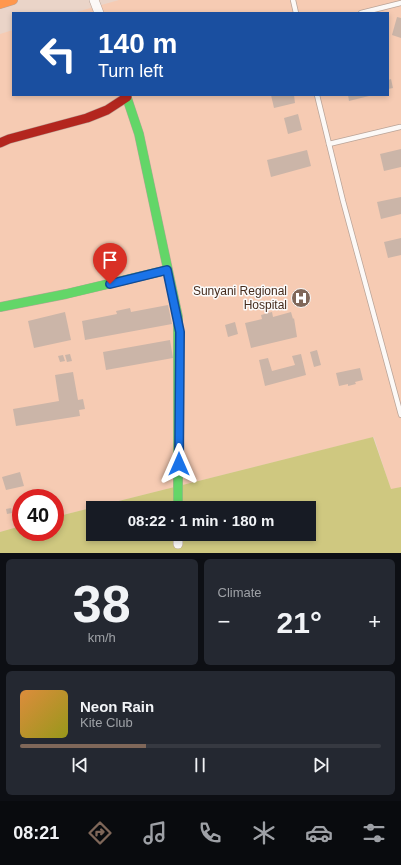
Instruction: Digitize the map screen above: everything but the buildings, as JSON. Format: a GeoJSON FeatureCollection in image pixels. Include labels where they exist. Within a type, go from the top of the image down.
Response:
{"type":"FeatureCollection","features":[{"type":"Feature","properties":{"kind":"main road"},"geometry":{"type":"LineString","coordinates":[[0,4],[13,0]]}},
{"type":"Feature","properties":{"kind":"main road"},"geometry":{"type":"LineString","coordinates":[[0,143],[9,139],[99,114],[116,105],[126,96],[139,134],[180,332],[178,501]]}},
{"type":"Feature","properties":{"kind":"main road"},"geometry":{"type":"LineString","coordinates":[[0,307],[66,294],[167,270]]}},
{"type":"Feature","properties":{"kind":"street"},"geometry":{"type":"LineString","coordinates":[[94,0],[99,12]]}},
{"type":"Feature","properties":{"kind":"lane"},"geometry":{"type":"LineString","coordinates":[[293,0],[296,12]]}},
{"type":"Feature","properties":{"kind":"lane"},"geometry":{"type":"LineString","coordinates":[[365,12],[401,3]]}},
{"type":"Feature","properties":{"kind":"lane"},"geometry":{"type":"LineString","coordinates":[[316,96],[401,416]]}},
{"type":"Feature","properties":{"kind":"lane"},"geometry":{"type":"LineString","coordinates":[[329,144],[400,126]]}},
{"type":"Feature","properties":{"kind":"shaded area"},"geometry":{"type":"Polygon","coordinates":[[[119,0],[401,0],[401,487],[391,490],[374,437],[119,501],[86,501],[86,509],[64,515],[64,489],[12,489],[12,529],[0,532],[0,34],[12,30],[12,96],[389,96],[389,12],[77,12],[119,0]]]}},
{"type":"Feature","properties":{"kind":"shaded area"},"geometry":{"type":"Polygon","coordinates":[[[373,437],[391,489],[401,487],[401,553],[0,553],[0,532],[12,529],[12,541],[64,541],[64,515],[86,509],[86,541],[316,541],[316,501],[119,501],[373,437]]]}},
{"type":"Feature","properties":{"kind":"traffic: fast"},"geometry":{"type":"LineString","coordinates":[[126,96],[139,134],[178,317],[178,501]]}},
{"type":"Feature","properties":{"kind":"traffic: fast"},"geometry":{"type":"LineString","coordinates":[[0,307],[66,294],[167,270]]}},
{"type":"Feature","properties":{"kind":"traffic: slow"},"geometry":{"type":"LineString","coordinates":[[0,4],[13,0]]}},
{"type":"Feature","properties":{"kind":"traffic: jam"},"geometry":{"type":"LineString","coordinates":[[0,143],[9,139],[87,118],[107,110],[127,97]]}},
{"type":"Feature","properties":{"kind":"place","name":"Sunyani Regional Hospital"},"geometry":{"type":"Point","coordinates":[301,298]}},
{"type":"Feature","properties":{"kind":"route"},"geometry":{"type":"LineString","coordinates":[[110,284],[167,270],[180,332],[179,464]]}}]}
